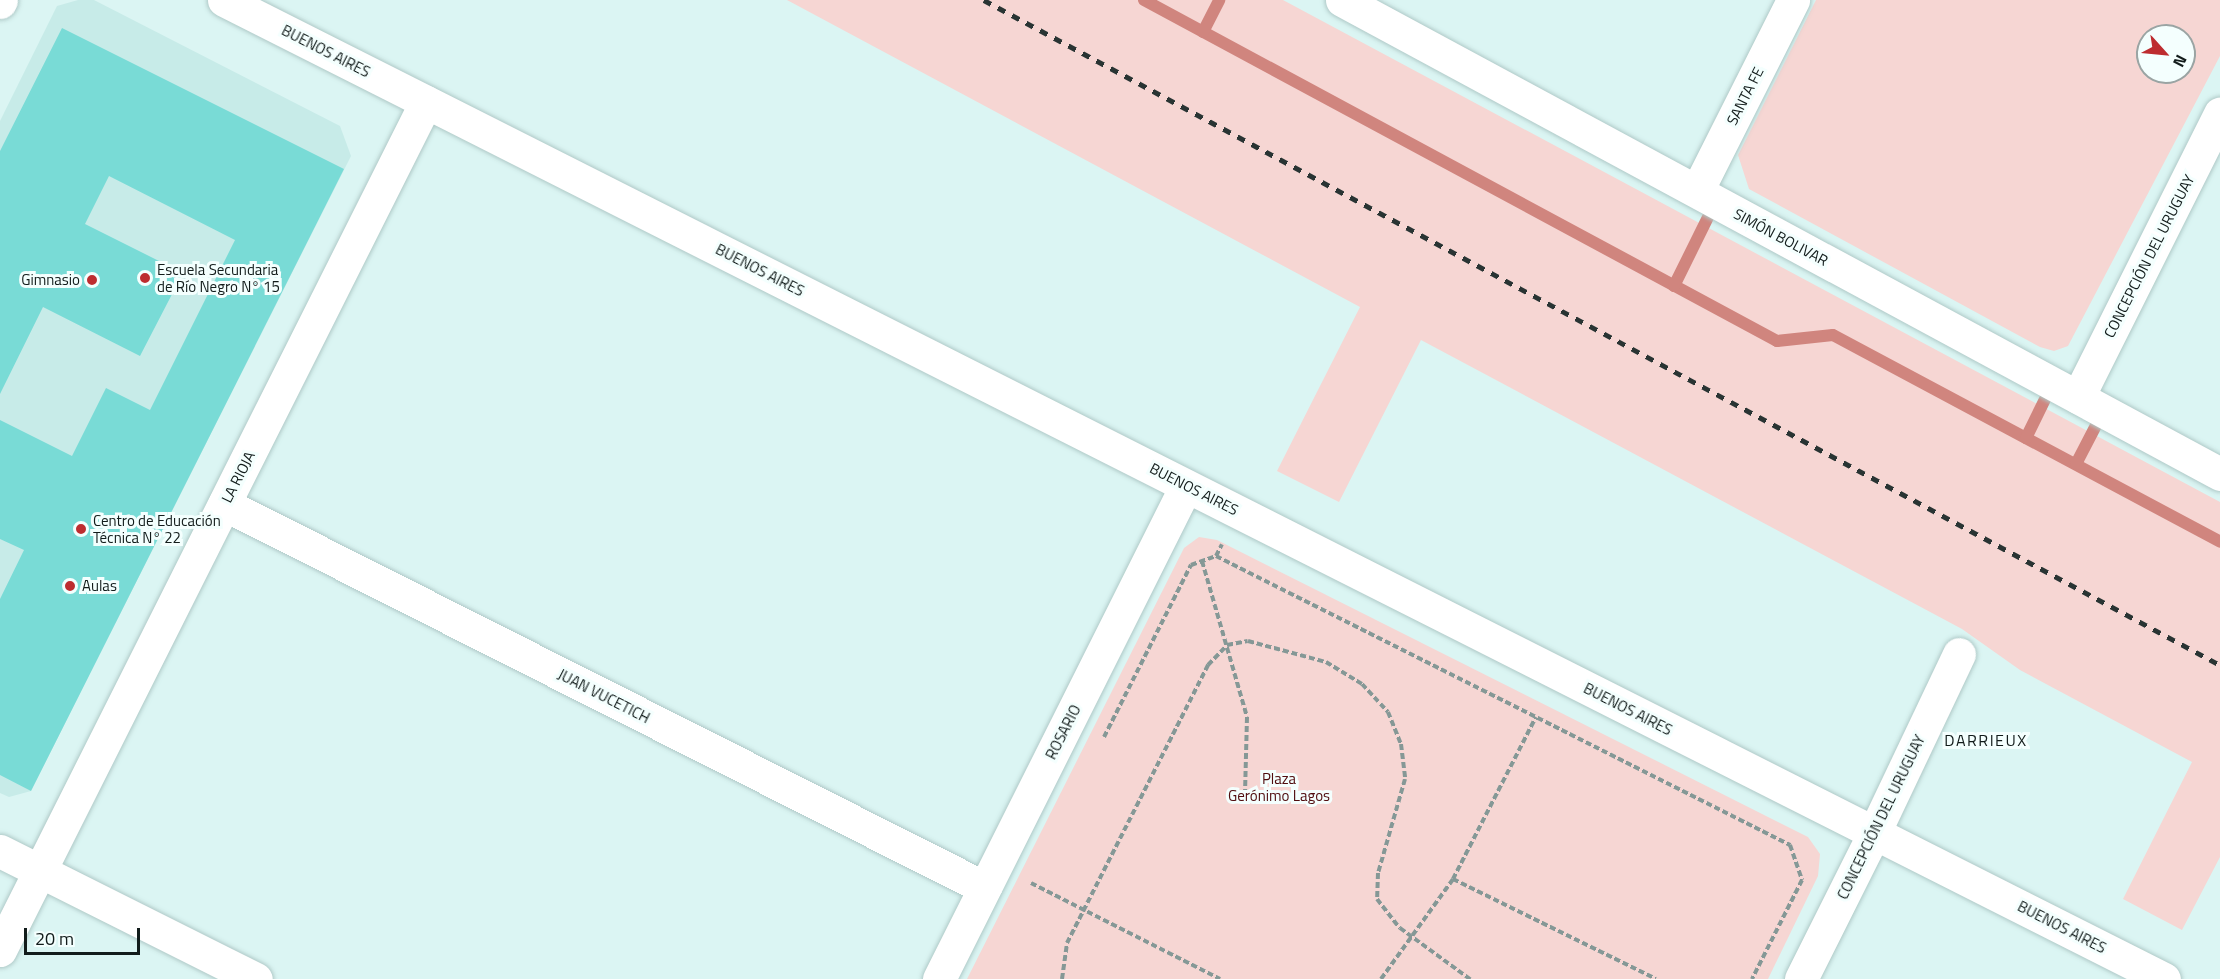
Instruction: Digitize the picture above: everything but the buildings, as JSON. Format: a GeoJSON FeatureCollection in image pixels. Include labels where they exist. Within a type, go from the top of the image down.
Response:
{"type":"FeatureCollection","features":[{"type":"Feature","properties":{"kind":"street","name":"BUENOS AIRES"},"geometry":{"type":"LineString","coordinates":[[224,0],[2164,979]]}},
{"type":"Feature","properties":{"kind":"street","name":"SIMÓN BOLIVAR"},"geometry":{"type":"LineString","coordinates":[[1342,0],[2220,474]]}},
{"type":"Feature","properties":{"kind":"street","name":"SANTA FE"},"geometry":{"type":"LineString","coordinates":[[1697,191],[1793,0]]}},
{"type":"Feature","properties":{"kind":"street","name":"LA RIOJA"},"geometry":{"type":"LineString","coordinates":[[0,950],[426,102]]}},
{"type":"Feature","properties":{"kind":"street","name":"CONCEPCIÓN DEL URUGUAY"},"geometry":{"type":"LineString","coordinates":[[2078,397],[2220,114]]}},
{"type":"Feature","properties":{"kind":"street","name":"ROSARIO"},"geometry":{"type":"LineString","coordinates":[[939,979],[1186,486]]}},
{"type":"Feature","properties":{"kind":"street","name":"JUAN VUCETICH"},"geometry":{"type":"LineString","coordinates":[[224,504],[985,888]]}},
{"type":"Feature","properties":{"kind":"street","name":"CONCEPCIÓN DEL URUGUAY"},"geometry":{"type":"LineString","coordinates":[[1801,979],[1874,833],[1959,654]]}},
{"type":"Feature","properties":{"kind":"street"},"geometry":{"type":"LineString","coordinates":[[0,851],[256,979]]}},
{"type":"Feature","properties":{"kind":"path"},"geometry":{"type":"LineString","coordinates":[[1100,746],[1191,565],[1216,556],[1222,543]]}},
{"type":"Feature","properties":{"kind":"path"},"geometry":{"type":"LineString","coordinates":[[1216,556],[1790,844],[1802,880],[1752,979]]}},
{"type":"Feature","properties":{"kind":"path"},"geometry":{"type":"LineString","coordinates":[[1203,561],[1247,717],[1245,792]]}},
{"type":"Feature","properties":{"kind":"path"},"geometry":{"type":"LineString","coordinates":[[1062,979],[1067,943],[1208,665],[1227,645],[1273,644],[1326,662],[1362,684],[1388,711],[1401,744],[1405,779],[1378,873],[1377,899],[1390,920],[1470,979]]}},
{"type":"Feature","properties":{"kind":"path"},"geometry":{"type":"LineString","coordinates":[[1381,979],[1414,938],[1453,879],[1536,717]]}},
{"type":"Feature","properties":{"kind":"path"},"geometry":{"type":"LineString","coordinates":[[1790,844],[1794,838]]}},
{"type":"Feature","properties":{"kind":"path"},"geometry":{"type":"LineString","coordinates":[[1026,894],[1036,873]]}},
{"type":"Feature","properties":{"kind":"path"},"geometry":{"type":"LineString","coordinates":[[1453,879],[1656,979]]}},
{"type":"Feature","properties":{"kind":"path"},"geometry":{"type":"LineString","coordinates":[[1031,884],[1220,979]]}},
{"type":"Feature","properties":{"kind":"shaded area","name":"Escuela Secundaria de Río Negro N° 15"},"geometry":{"type":"Polygon","coordinates":[[[78,0],[94,0],[340,126],[351,156],[31,791],[9,797],[0,793],[0,121],[57,6],[78,0]]]}},
{"type":"Feature","properties":{"kind":"green space"},"geometry":{"type":"Polygon","coordinates":[[[787,0],[1283,0],[2220,502],[2220,857],[2182,930],[2123,899],[2192,762],[2020,670],[1962,629],[1421,340],[1339,502],[1277,471],[1360,307],[787,0]]]}},
{"type":"Feature","properties":{"kind":"green space"},"geometry":{"type":"Polygon","coordinates":[[[1816,0],[2220,0],[2220,56],[2068,346],[2054,351],[2040,347],[1749,189],[1738,155],[1816,0]]]}},
{"type":"Feature","properties":{"kind":"green space","name":"Plaza Gerónimo Lagos"},"geometry":{"type":"Polygon","coordinates":[[[1199,537],[1217,540],[1808,837],[1820,854],[1818,876],[1768,979],[967,979],[1184,548],[1199,537]]]}},
{"type":"Feature","properties":{"kind":"waterway"},"geometry":{"type":"LineString","coordinates":[[1144,0],[1777,341],[1833,335],[2220,542]]}},
{"type":"Feature","properties":{"kind":"waterway"},"geometry":{"type":"LineString","coordinates":[[1203,32],[1219,0]]}},
{"type":"Feature","properties":{"kind":"waterway"},"geometry":{"type":"LineString","coordinates":[[1674,286],[1715,203]]}},
{"type":"Feature","properties":{"kind":"waterway"},"geometry":{"type":"LineString","coordinates":[[2026,438],[2052,385]]}},
{"type":"Feature","properties":{"kind":"waterway"},"geometry":{"type":"LineString","coordinates":[[2076,464],[2103,412]]}},
{"type":"Feature","properties":{"kind":"railway"},"geometry":{"type":"LineString","coordinates":[[984,0],[2220,665]]}},
{"type":"Feature","properties":{"kind":"place","name":"Escuela Secundaria de Río Negro N° 15"},"geometry":{"type":"Point","coordinates":[145,278]}},
{"type":"Feature","properties":{"kind":"place","name":"Gimnasio"},"geometry":{"type":"Point","coordinates":[92,280]}},
{"type":"Feature","properties":{"kind":"place","name":"Centro de Educación Técnica N° 22"},"geometry":{"type":"Point","coordinates":[81,529]}},
{"type":"Feature","properties":{"kind":"place","name":"Aulas"},"geometry":{"type":"Point","coordinates":[70,586]}},
{"type":"Feature","properties":{"kind":"district","name":"DARRIEUX"},"geometry":{"type":"Point","coordinates":[1986,740]}}]}
